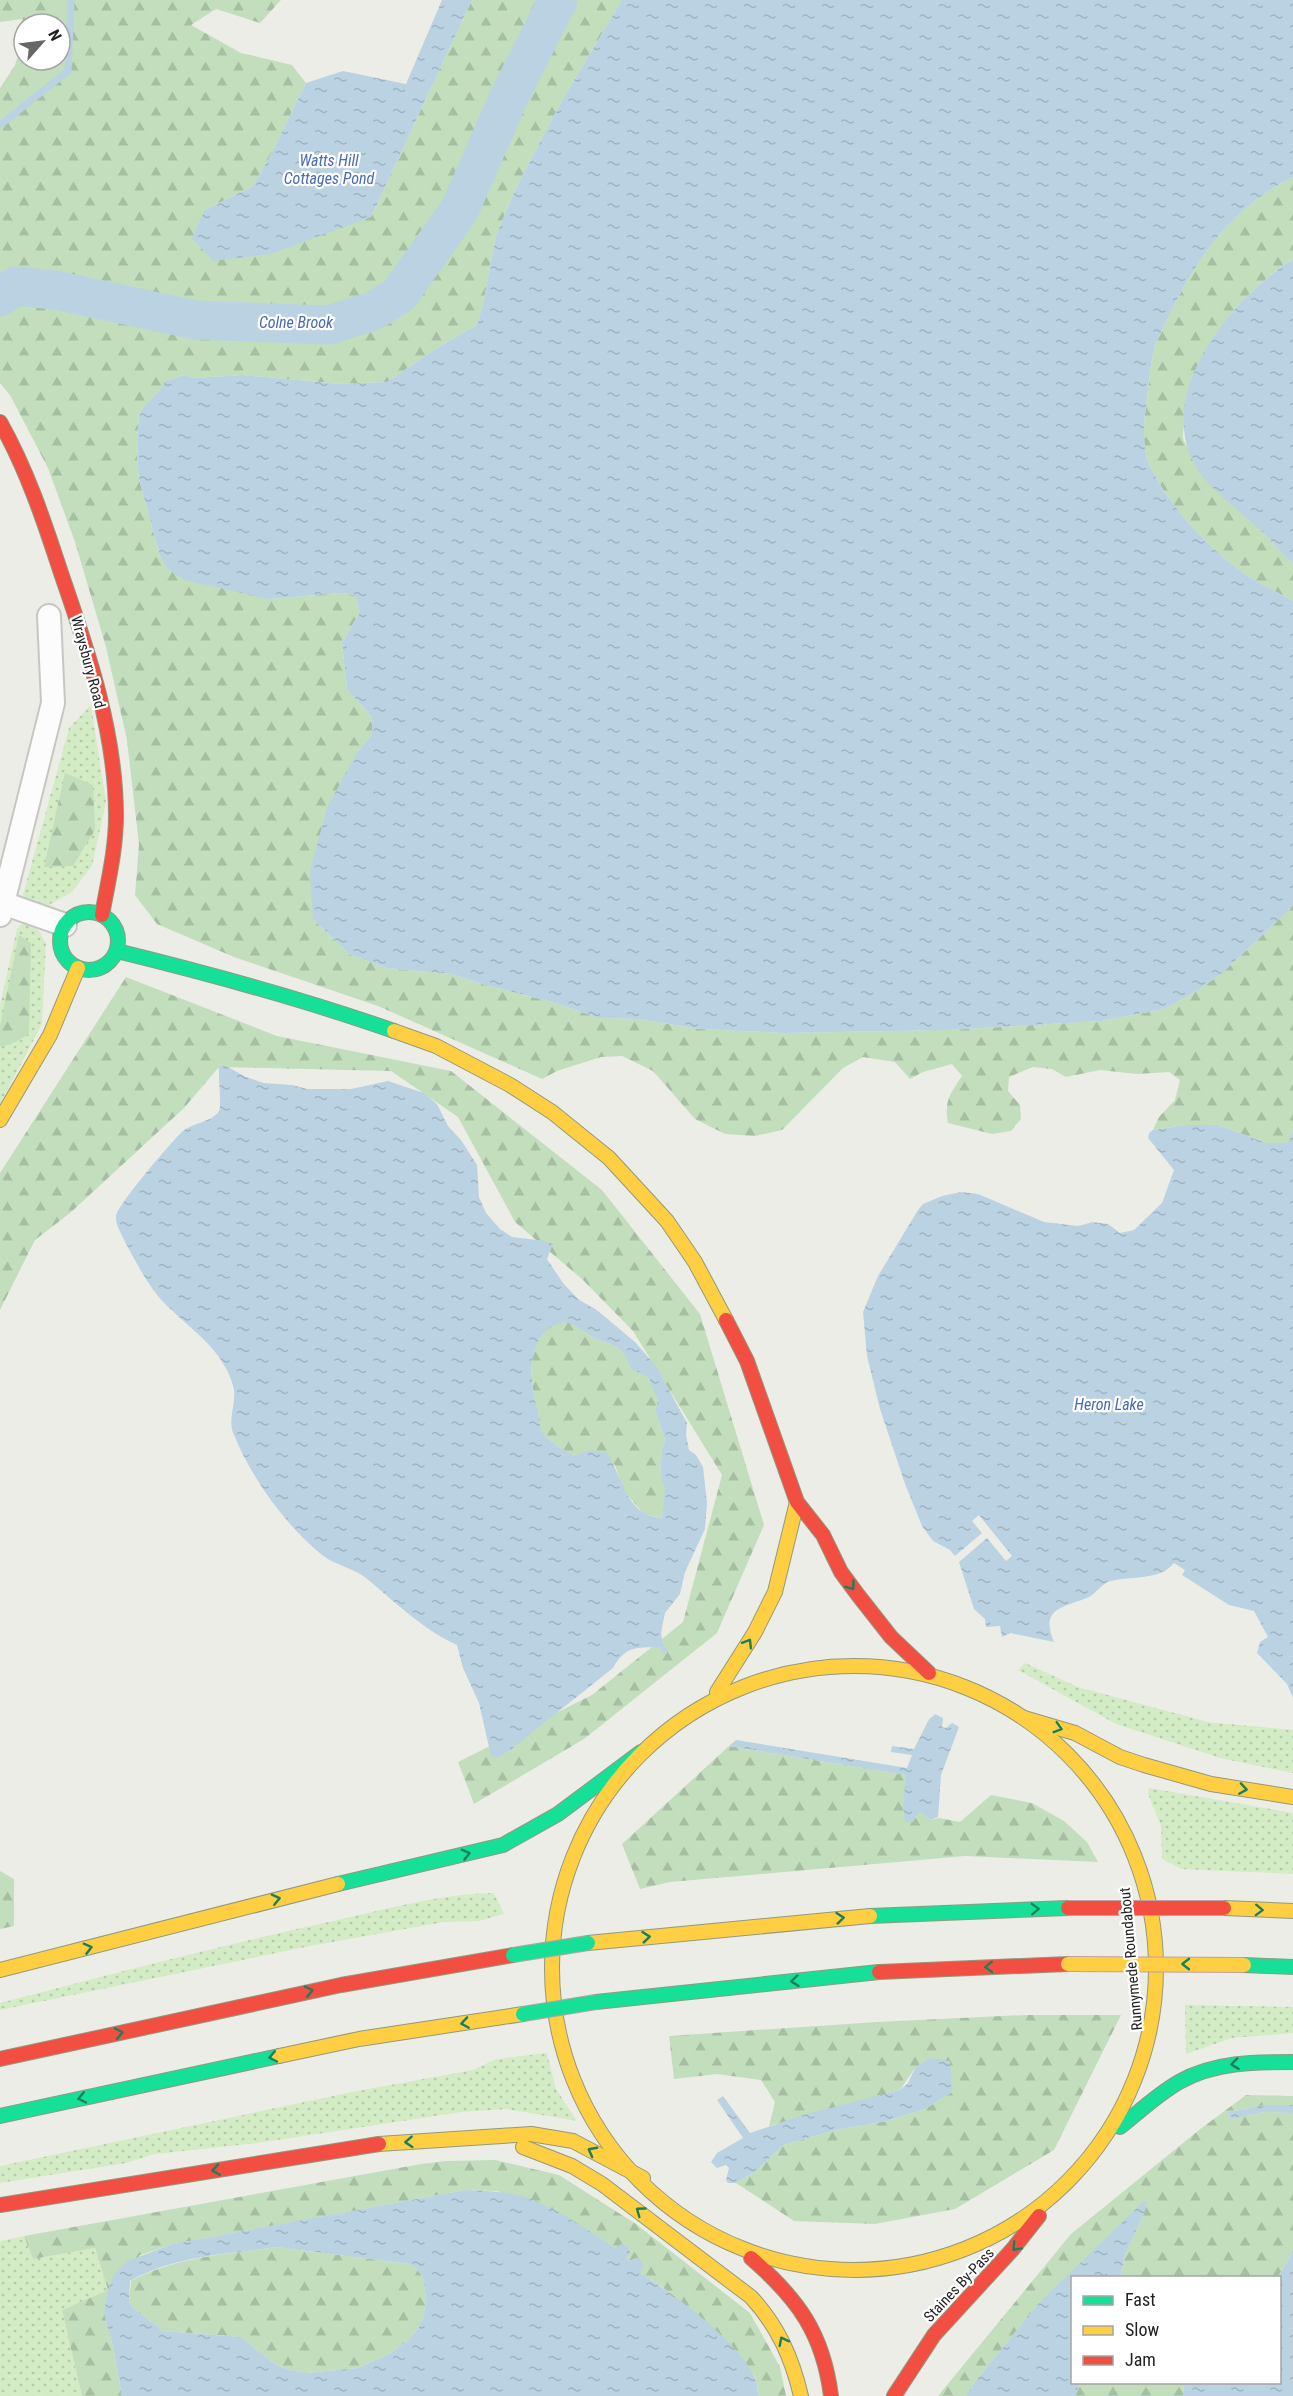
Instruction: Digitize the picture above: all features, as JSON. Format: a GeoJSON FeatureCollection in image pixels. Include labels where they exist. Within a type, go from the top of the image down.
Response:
{"type":"FeatureCollection","features":[{"type":"Feature","properties":{"kind":"main road","name":"Wraysbury Road"},"geometry":{"type":"LineString","coordinates":[[0,423],[15,446],[28,477],[68,592],[96,685],[111,758],[116,817],[102,915]]}},
{"type":"Feature","properties":{"kind":"main road"},"geometry":{"type":"LineString","coordinates":[[92,912],[102,915],[110,921],[116,931],[117,951],[112,960],[104,966],[87,970],[78,968],[69,962],[60,944],[65,925],[72,917],[82,913],[92,912]]}},
{"type":"Feature","properties":{"kind":"main road"},"geometry":{"type":"LineString","coordinates":[[117,951],[213,974],[320,1005],[436,1046],[510,1085],[552,1112],[609,1158],[667,1221],[695,1262],[747,1361],[797,1502],[823,1535],[841,1572],[891,1637],[929,1673]]}},
{"type":"Feature","properties":{"kind":"main road"},"geometry":{"type":"LineString","coordinates":[[0,1120],[50,1035],[78,968]]}},
{"type":"Feature","properties":{"kind":"main road"},"geometry":{"type":"LineString","coordinates":[[717,1692],[755,1632],[775,1592],[797,1502]]}},
{"type":"Feature","properties":{"kind":"main road","name":"Runnymede Roundabout"},"geometry":{"type":"LineString","coordinates":[[826,1656],[888,1661],[929,1673],[1002,1712],[1077,1770],[1124,1830],[1139,1865],[1156,2023],[1153,2049],[1143,2076],[1123,2109],[1050,2200],[957,2258],[934,2267],[886,2278],[850,2279],[780,2264],[736,2245],[643,2178],[608,2138],[574,2083],[560,2048],[551,1978],[552,1948],[559,1910],[574,1860],[601,1810],[641,1752],[717,1692],[774,1665],[826,1656]]}},
{"type":"Feature","properties":{"kind":"main road"},"geometry":{"type":"LineString","coordinates":[[1002,1712],[1075,1733],[1120,1757],[1154,1768],[1211,1784],[1293,1797]]}},
{"type":"Feature","properties":{"kind":"main road"},"geometry":{"type":"LineString","coordinates":[[0,1970],[259,1903],[502,1845],[556,1817],[641,1752]]}},
{"type":"Feature","properties":{"kind":"main road"},"geometry":{"type":"LineString","coordinates":[[0,2059],[341,1984],[588,1943],[850,1917],[1068,1908],[1224,1908],[1293,1911]]}},
{"type":"Feature","properties":{"kind":"main road"},"geometry":{"type":"LineString","coordinates":[[0,2116],[359,2039],[596,2002],[878,1972],[1068,1964],[1293,1967]]}},
{"type":"Feature","properties":{"kind":"main road"},"geometry":{"type":"LineString","coordinates":[[1088,2153],[1180,2081],[1199,2073],[1239,2063],[1293,2062]]}},
{"type":"Feature","properties":{"kind":"main road"},"geometry":{"type":"LineString","coordinates":[[0,2205],[375,2144],[531,2134],[573,2141],[643,2178]]}},
{"type":"Feature","properties":{"kind":"main road"},"geometry":{"type":"LineString","coordinates":[[467,2138],[528,2148],[572,2166],[646,2216],[726,2277],[766,2312],[777,2329],[793,2362],[801,2396]]}},
{"type":"Feature","properties":{"kind":"main road","name":"Staines By-Pass"},"geometry":{"type":"LineString","coordinates":[[894,2396],[927,2344],[961,2304],[1024,2239],[1050,2200]]}},
{"type":"Feature","properties":{"kind":"main road"},"geometry":{"type":"LineString","coordinates":[[736,2245],[769,2274],[804,2313],[824,2351],[829,2370],[831,2396]]}},
{"type":"Feature","properties":{"kind":"street","name":"Wraysbury Road"},"geometry":{"type":"LineString","coordinates":[[1,907],[53,703],[49,616]]}},
{"type":"Feature","properties":{"kind":"street"},"geometry":{"type":"LineString","coordinates":[[1,907],[65,925]]}},
{"type":"Feature","properties":{"kind":"green space"},"geometry":{"type":"Polygon","coordinates":[[[0,0],[281,0],[260,23],[216,9],[191,25],[241,53],[292,65],[306,83],[253,186],[205,210],[371,217],[472,0],[622,0],[560,104],[515,190],[496,236],[484,299],[475,326],[437,348],[387,382],[342,384],[242,375],[194,378],[185,375],[165,381],[139,416],[137,444],[139,479],[160,556],[167,568],[269,599],[342,593],[355,595],[360,612],[342,643],[347,689],[372,717],[372,735],[357,752],[313,919],[349,954],[386,968],[452,974],[552,1002],[599,1018],[637,1019],[700,1029],[784,1033],[948,1030],[1101,1021],[1164,1009],[1197,991],[1222,973],[1293,904],[1293,1131],[1288,1143],[1266,1143],[1218,1125],[1185,1125],[1153,1130],[1159,1117],[1175,1100],[1180,1080],[1169,1072],[1137,1074],[1100,1070],[1066,1077],[1052,1069],[1033,1067],[1009,1077],[1008,1091],[1020,1105],[1021,1119],[1011,1131],[992,1134],[948,1123],[949,1098],[962,1076],[952,1064],[923,1072],[910,1079],[895,1062],[863,1057],[843,1068],[782,1130],[755,1136],[725,1134],[695,1119],[653,1071],[622,1056],[601,1057],[557,1071],[542,1079],[378,1006],[234,957],[157,924],[135,895],[139,845],[127,740],[106,647],[75,542],[48,468],[10,395],[0,383],[0,88],[12,70],[12,72],[72,72],[72,12],[12,12],[12,20],[0,22],[0,0]]]}},
{"type":"Feature","properties":{"kind":"green space"},"geometry":{"type":"Polygon","coordinates":[[[1293,177],[1293,259],[1254,289],[1219,329],[1193,375],[1186,399],[1183,435],[1184,441],[1192,452],[1293,564],[1293,601],[1245,574],[1204,540],[1191,526],[1168,496],[1150,466],[1145,450],[1144,433],[1155,346],[1191,274],[1235,218],[1272,189],[1293,177]]]}},
{"type":"Feature","properties":{"kind":"green space"},"geometry":{"type":"Polygon","coordinates":[[[91,705],[106,802],[92,866],[72,892],[45,907],[21,902],[69,728],[91,705]]]}},
{"type":"Feature","properties":{"kind":"green space"},"geometry":{"type":"Polygon","coordinates":[[[65,773],[93,785],[95,830],[73,866],[44,867],[65,773]]]}},
{"type":"Feature","properties":{"kind":"green space"},"geometry":{"type":"Polygon","coordinates":[[[22,923],[28,923],[39,931],[46,943],[42,1024],[0,1104],[0,1005],[17,929],[22,923]]]}},
{"type":"Feature","properties":{"kind":"green space"},"geometry":{"type":"Polygon","coordinates":[[[19,935],[31,943],[29,1034],[10,1045],[0,1046],[0,1026],[19,935]]]}},
{"type":"Feature","properties":{"kind":"green space"},"geometry":{"type":"Polygon","coordinates":[[[126,977],[277,1036],[451,1071],[602,1190],[700,1314],[764,1525],[717,1633],[584,1739],[474,1804],[458,1762],[592,1695],[683,1622],[722,1475],[633,1331],[583,1280],[515,1222],[458,1117],[391,1071],[219,1067],[184,1108],[70,1213],[35,1240],[0,1310],[0,1173],[126,977]]]}},
{"type":"Feature","properties":{"kind":"green space"},"geometry":{"type":"Polygon","coordinates":[[[564,1321],[616,1347],[624,1354],[630,1368],[649,1377],[652,1382],[658,1402],[655,1411],[665,1439],[660,1463],[661,1476],[666,1488],[662,1518],[644,1514],[623,1490],[615,1465],[588,1450],[574,1457],[550,1440],[543,1432],[533,1387],[533,1359],[542,1335],[551,1327],[564,1321]]]}},
{"type":"Feature","properties":{"kind":"green space"},"geometry":{"type":"Polygon","coordinates":[[[1025,1663],[1078,1687],[1208,1722],[1293,1730],[1293,1773],[1220,1758],[1116,1724],[1018,1670],[1025,1663]]]}},
{"type":"Feature","properties":{"kind":"green space"},"geometry":{"type":"Polygon","coordinates":[[[729,1746],[907,1775],[903,1805],[918,1814],[923,1813],[930,1820],[939,1818],[960,1822],[991,1795],[1032,1803],[1064,1821],[1087,1842],[1098,1862],[965,1856],[670,1882],[640,1889],[622,1844],[729,1746]]]}},
{"type":"Feature","properties":{"kind":"green space"},"geometry":{"type":"Polygon","coordinates":[[[1149,1788],[1293,1813],[1293,1874],[1181,1869],[1162,1859],[1161,1826],[1148,1794],[1149,1788]]]}},
{"type":"Feature","properties":{"kind":"green space"},"geometry":{"type":"Polygon","coordinates":[[[0,1871],[14,1879],[14,1926],[0,1929],[0,1871]]]}},
{"type":"Feature","properties":{"kind":"green space"},"geometry":{"type":"Polygon","coordinates":[[[494,1893],[504,1914],[479,1921],[444,1922],[310,1946],[0,2010],[0,2003],[242,1942],[408,1904],[451,1896],[494,1893]]]}},
{"type":"Feature","properties":{"kind":"green space"},"geometry":{"type":"Polygon","coordinates":[[[1185,2005],[1293,2007],[1293,2033],[1232,2038],[1186,2054],[1185,2005]]]}},
{"type":"Feature","properties":{"kind":"green space"},"geometry":{"type":"Polygon","coordinates":[[[1024,2015],[1121,2015],[1054,2150],[955,2209],[875,2224],[794,2221],[736,2183],[756,2171],[783,2145],[836,2130],[887,2121],[925,2109],[952,2092],[929,2058],[915,2068],[900,2090],[769,2126],[775,2102],[761,2080],[717,2074],[674,2079],[669,2036],[1024,2015]]]}},
{"type":"Feature","properties":{"kind":"green space"},"geometry":{"type":"Polygon","coordinates":[[[547,2053],[556,2089],[577,2121],[507,2109],[461,2112],[258,2143],[155,2154],[126,2163],[0,2183],[0,2166],[352,2092],[473,2070],[496,2059],[547,2053]]]}},
{"type":"Feature","properties":{"kind":"green space"},"geometry":{"type":"Polygon","coordinates":[[[1246,2095],[1293,2096],[1293,2105],[1265,2105],[1228,2112],[1230,2119],[1265,2112],[1293,2113],[1293,2251],[1279,2276],[1120,2276],[1125,2255],[1145,2211],[1039,2303],[966,2396],[938,2396],[1071,2234],[1199,2130],[1246,2095]]]}},
{"type":"Feature","properties":{"kind":"green space"},"geometry":{"type":"Polygon","coordinates":[[[495,2160],[559,2175],[636,2224],[750,2313],[780,2367],[786,2396],[759,2396],[755,2376],[665,2289],[640,2273],[637,2258],[629,2261],[616,2248],[547,2207],[497,2191],[465,2190],[174,2244],[140,2255],[104,2312],[122,2396],[82,2396],[62,2310],[108,2290],[95,2248],[33,2259],[24,2236],[421,2164],[495,2160]]]}},
{"type":"Feature","properties":{"kind":"green space"},"geometry":{"type":"Polygon","coordinates":[[[24,2236],[33,2259],[95,2248],[108,2290],[62,2310],[82,2396],[0,2396],[0,2241],[24,2236]]]}},
{"type":"Feature","properties":{"kind":"green space"},"geometry":{"type":"Polygon","coordinates":[[[276,2247],[410,2264],[423,2277],[426,2299],[424,2315],[418,2329],[391,2353],[358,2368],[307,2373],[276,2365],[241,2337],[163,2331],[133,2308],[129,2301],[131,2281],[148,2273],[202,2258],[276,2247]]]}},
{"type":"Feature","properties":{"kind":"green space"},"geometry":{"type":"Polygon","coordinates":[[[1080,2384],[1184,2384],[1183,2396],[1075,2396],[1080,2384]]]}},
{"type":"Feature","properties":{"kind":"water","name":"Watts Hill Cottages Pond"},"geometry":{"type":"Polygon","coordinates":[[[442,0],[472,0],[371,217],[270,254],[213,261],[192,238],[205,210],[253,186],[306,83],[343,71],[406,84],[442,0]]]}},
{"type":"Feature","properties":{"kind":"water"},"geometry":{"type":"Polygon","coordinates":[[[622,0],[1293,0],[1293,177],[1272,189],[1235,218],[1191,274],[1155,346],[1145,416],[1144,442],[1147,459],[1158,481],[1191,526],[1204,540],[1251,578],[1293,601],[1293,904],[1222,973],[1197,991],[1164,1009],[1101,1021],[948,1030],[784,1033],[700,1029],[637,1019],[599,1018],[552,1002],[452,974],[386,968],[349,954],[313,919],[310,871],[327,808],[357,752],[372,735],[372,717],[347,689],[342,643],[360,612],[355,595],[342,593],[269,599],[184,580],[167,568],[160,556],[139,479],[137,444],[139,416],[165,381],[185,375],[194,378],[242,375],[342,384],[387,382],[437,348],[475,326],[484,299],[496,236],[515,190],[560,104],[622,0]]]}},
{"type":"Feature","properties":{"kind":"water"},"geometry":{"type":"Polygon","coordinates":[[[1293,259],[1293,564],[1260,530],[1206,481],[1194,463],[1185,435],[1185,406],[1193,376],[1207,348],[1225,321],[1270,275],[1293,259]]]}},
{"type":"Feature","properties":{"kind":"water"},"geometry":{"type":"Polygon","coordinates":[[[226,1066],[246,1077],[264,1083],[292,1085],[307,1089],[351,1089],[388,1081],[424,1093],[437,1104],[448,1126],[461,1140],[477,1165],[479,1197],[486,1213],[500,1229],[512,1237],[553,1244],[547,1259],[563,1283],[578,1299],[598,1311],[635,1342],[656,1366],[687,1423],[686,1435],[689,1450],[696,1455],[703,1467],[707,1503],[705,1529],[685,1572],[680,1594],[665,1613],[661,1633],[663,1644],[668,1651],[664,1654],[660,1647],[638,1648],[622,1655],[613,1668],[509,1751],[498,1757],[491,1756],[479,1703],[463,1668],[457,1645],[420,1623],[366,1578],[322,1555],[295,1530],[271,1500],[241,1451],[232,1429],[234,1390],[226,1368],[210,1346],[153,1290],[136,1263],[118,1226],[116,1216],[119,1209],[168,1147],[183,1131],[212,1118],[219,1111],[219,1067],[226,1066]],[[564,1322],[551,1327],[542,1336],[533,1359],[533,1387],[543,1432],[554,1443],[574,1456],[588,1450],[607,1453],[631,1501],[646,1514],[662,1518],[665,1488],[660,1463],[665,1439],[655,1411],[658,1401],[649,1378],[630,1368],[624,1354],[616,1347],[564,1322]]]}},
{"type":"Feature","properties":{"kind":"water","name":"Heron Lake"},"geometry":{"type":"Polygon","coordinates":[[[1185,1125],[1218,1125],[1266,1143],[1287,1143],[1293,1131],[1293,1698],[1287,1684],[1257,1653],[1260,1642],[1268,1637],[1254,1611],[1229,1605],[1182,1575],[1185,1570],[1174,1563],[1168,1569],[1152,1576],[1108,1582],[1089,1597],[1056,1610],[1050,1622],[1054,1642],[1010,1633],[1002,1637],[1000,1626],[986,1627],[985,1619],[974,1609],[959,1562],[987,1538],[1006,1561],[1012,1556],[979,1515],[972,1521],[982,1533],[955,1556],[950,1550],[933,1541],[922,1526],[905,1484],[880,1409],[867,1356],[863,1312],[878,1276],[923,1204],[942,1196],[961,1192],[978,1194],[1044,1222],[1078,1226],[1093,1222],[1108,1224],[1120,1233],[1134,1230],[1162,1203],[1174,1170],[1148,1138],[1149,1133],[1153,1130],[1185,1125]]]}},
{"type":"Feature","properties":{"kind":"water"},"geometry":{"type":"Polygon","coordinates":[[[935,1714],[943,1718],[942,1727],[946,1728],[952,1723],[959,1727],[941,1775],[938,1817],[930,1820],[922,1813],[918,1814],[913,1822],[905,1822],[903,1805],[906,1775],[729,1746],[736,1740],[907,1768],[912,1755],[891,1752],[892,1746],[914,1749],[928,1721],[935,1714]]]}},
{"type":"Feature","properties":{"kind":"water"},"geometry":{"type":"Polygon","coordinates":[[[929,2058],[950,2061],[952,2092],[925,2109],[887,2121],[836,2130],[783,2145],[756,2171],[736,2183],[728,2183],[726,2180],[729,2168],[726,2165],[717,2168],[711,2162],[717,2153],[743,2138],[717,2100],[723,2096],[750,2133],[803,2115],[900,2090],[908,2083],[915,2068],[929,2058]]]}},
{"type":"Feature","properties":{"kind":"water"},"geometry":{"type":"Polygon","coordinates":[[[1265,2105],[1293,2105],[1293,2113],[1265,2112],[1230,2119],[1228,2112],[1265,2105]]]}},
{"type":"Feature","properties":{"kind":"water"},"geometry":{"type":"Polygon","coordinates":[[[465,2190],[521,2196],[558,2212],[616,2248],[621,2244],[627,2246],[630,2252],[626,2258],[629,2261],[637,2258],[643,2263],[640,2273],[686,2305],[732,2346],[754,2376],[759,2396],[122,2396],[104,2313],[108,2290],[115,2273],[127,2261],[173,2244],[465,2190]],[[276,2247],[220,2254],[164,2266],[130,2281],[129,2301],[133,2308],[163,2331],[241,2337],[276,2365],[290,2370],[307,2373],[358,2368],[391,2353],[418,2329],[424,2315],[426,2299],[423,2277],[410,2264],[276,2247]]]}},
{"type":"Feature","properties":{"kind":"water"},"geometry":{"type":"Polygon","coordinates":[[[1144,2201],[1147,2201],[1145,2211],[1125,2255],[1120,2276],[1071,2276],[1071,2384],[1080,2384],[1075,2396],[966,2396],[1039,2303],[1144,2201]]]}},
{"type":"Feature","properties":{"kind":"water"},"geometry":{"type":"Polygon","coordinates":[[[1293,2251],[1293,2396],[1183,2396],[1184,2384],[1281,2384],[1281,2276],[1279,2276],[1293,2251]]]}},
{"type":"Feature","properties":{"kind":"waterway"},"geometry":{"type":"LineString","coordinates":[[0,125],[68,71],[71,0]]}},
{"type":"Feature","properties":{"kind":"waterway","name":"Colne Brook"},"geometry":{"type":"LineString","coordinates":[[0,297],[16,286],[55,290],[195,320],[329,325],[373,311],[399,295],[460,209],[508,99],[558,0]]}},
{"type":"Feature","properties":{"kind":"traffic: fast"},"geometry":{"type":"LineString","coordinates":[[89,912],[100,914],[113,925],[118,941],[116,952],[105,965],[89,970],[78,968],[65,957],[60,941],[62,930],[73,917],[89,912]]}},
{"type":"Feature","properties":{"kind":"traffic: fast"},"geometry":{"type":"LineString","coordinates":[[117,951],[257,988],[394,1031]]}},
{"type":"Feature","properties":{"kind":"traffic: fast"},"geometry":{"type":"LineString","coordinates":[[338,1884],[503,1845],[558,1814],[641,1752]]}},
{"type":"Feature","properties":{"kind":"traffic: fast"},"geometry":{"type":"LineString","coordinates":[[870,1916],[1068,1908]]}},
{"type":"Feature","properties":{"kind":"traffic: fast"},"geometry":{"type":"LineString","coordinates":[[513,1955],[588,1943]]}},
{"type":"Feature","properties":{"kind":"traffic: fast"},"geometry":{"type":"LineString","coordinates":[[1244,1965],[1293,1967]]}},
{"type":"Feature","properties":{"kind":"traffic: fast"},"geometry":{"type":"LineString","coordinates":[[596,2002],[879,1972]]}},
{"type":"Feature","properties":{"kind":"traffic: fast"},"geometry":{"type":"LineString","coordinates":[[523,2014],[596,2002]]}},
{"type":"Feature","properties":{"kind":"traffic: fast"},"geometry":{"type":"LineString","coordinates":[[0,2116],[279,2056]]}},
{"type":"Feature","properties":{"kind":"traffic: fast"},"geometry":{"type":"LineString","coordinates":[[1120,2127],[1164,2092],[1192,2075],[1234,2064],[1293,2062]]}},
{"type":"Feature","properties":{"kind":"traffic: slow"},"geometry":{"type":"LineString","coordinates":[[0,1120],[50,1035],[78,968]]}},
{"type":"Feature","properties":{"kind":"traffic: slow"},"geometry":{"type":"LineString","coordinates":[[394,1031],[436,1046],[510,1085],[552,1112],[609,1158],[667,1221],[695,1262],[726,1320]]}},
{"type":"Feature","properties":{"kind":"traffic: slow"},"geometry":{"type":"LineString","coordinates":[[717,1692],[755,1632],[775,1592],[797,1502]]}},
{"type":"Feature","properties":{"kind":"traffic: slow"},"geometry":{"type":"LineString","coordinates":[[854,1666],[884,1667],[913,1672],[970,1689],[1022,1717],[1068,1754],[1105,1800],[1133,1852],[1150,1909],[1155,1938],[1156,1968],[1155,1998],[1150,2027],[1133,2084],[1105,2136],[1068,2182],[1022,2219],[970,2247],[913,2264],[884,2269],[854,2270],[824,2269],[795,2264],[738,2247],[686,2219],[640,2182],[603,2136],[575,2084],[558,2027],[553,1998],[552,1968],[553,1938],[558,1909],[575,1852],[603,1800],[640,1754],[686,1717],[738,1689],[795,1672],[824,1667],[854,1666]]}},
{"type":"Feature","properties":{"kind":"traffic: slow"},"geometry":{"type":"LineString","coordinates":[[1024,1718],[1075,1733],[1120,1757],[1144,1765],[1211,1784],[1293,1797]]}},
{"type":"Feature","properties":{"kind":"traffic: slow"},"geometry":{"type":"LineString","coordinates":[[0,1970],[338,1884]]}},
{"type":"Feature","properties":{"kind":"traffic: slow"},"geometry":{"type":"LineString","coordinates":[[1224,1908],[1293,1911]]}},
{"type":"Feature","properties":{"kind":"traffic: slow"},"geometry":{"type":"LineString","coordinates":[[588,1943],[870,1916]]}},
{"type":"Feature","properties":{"kind":"traffic: slow"},"geometry":{"type":"LineString","coordinates":[[1068,1964],[1244,1965]]}},
{"type":"Feature","properties":{"kind":"traffic: slow"},"geometry":{"type":"LineString","coordinates":[[279,2056],[359,2039],[523,2014]]}},
{"type":"Feature","properties":{"kind":"traffic: slow"},"geometry":{"type":"LineString","coordinates":[[379,2144],[531,2134],[573,2141],[643,2178]]}},
{"type":"Feature","properties":{"kind":"traffic: slow"},"geometry":{"type":"LineString","coordinates":[[523,2147],[572,2166],[602,2184],[751,2297],[769,2319],[783,2343],[801,2396]]}},
{"type":"Feature","properties":{"kind":"traffic: jam"},"geometry":{"type":"LineString","coordinates":[[0,422],[27,477],[48,534],[81,632],[106,723],[115,785],[116,828],[102,915]]}},
{"type":"Feature","properties":{"kind":"traffic: jam"},"geometry":{"type":"LineString","coordinates":[[726,1320],[747,1361],[797,1502],[823,1535],[841,1572],[858,1595],[891,1637],[929,1673]]}},
{"type":"Feature","properties":{"kind":"traffic: jam"},"geometry":{"type":"LineString","coordinates":[[1068,1908],[1224,1908]]}},
{"type":"Feature","properties":{"kind":"traffic: jam"},"geometry":{"type":"LineString","coordinates":[[0,2059],[341,1985],[513,1955]]}},
{"type":"Feature","properties":{"kind":"traffic: jam"},"geometry":{"type":"LineString","coordinates":[[879,1972],[1068,1964]]}},
{"type":"Feature","properties":{"kind":"traffic: jam"},"geometry":{"type":"LineString","coordinates":[[0,2205],[379,2144]]}},
{"type":"Feature","properties":{"kind":"traffic: jam"},"geometry":{"type":"LineString","coordinates":[[894,2396],[934,2335],[1012,2250],[1039,2216]]}},
{"type":"Feature","properties":{"kind":"traffic: jam"},"geometry":{"type":"LineString","coordinates":[[751,2258],[782,2288],[806,2319],[822,2354],[831,2396]]}}]}
